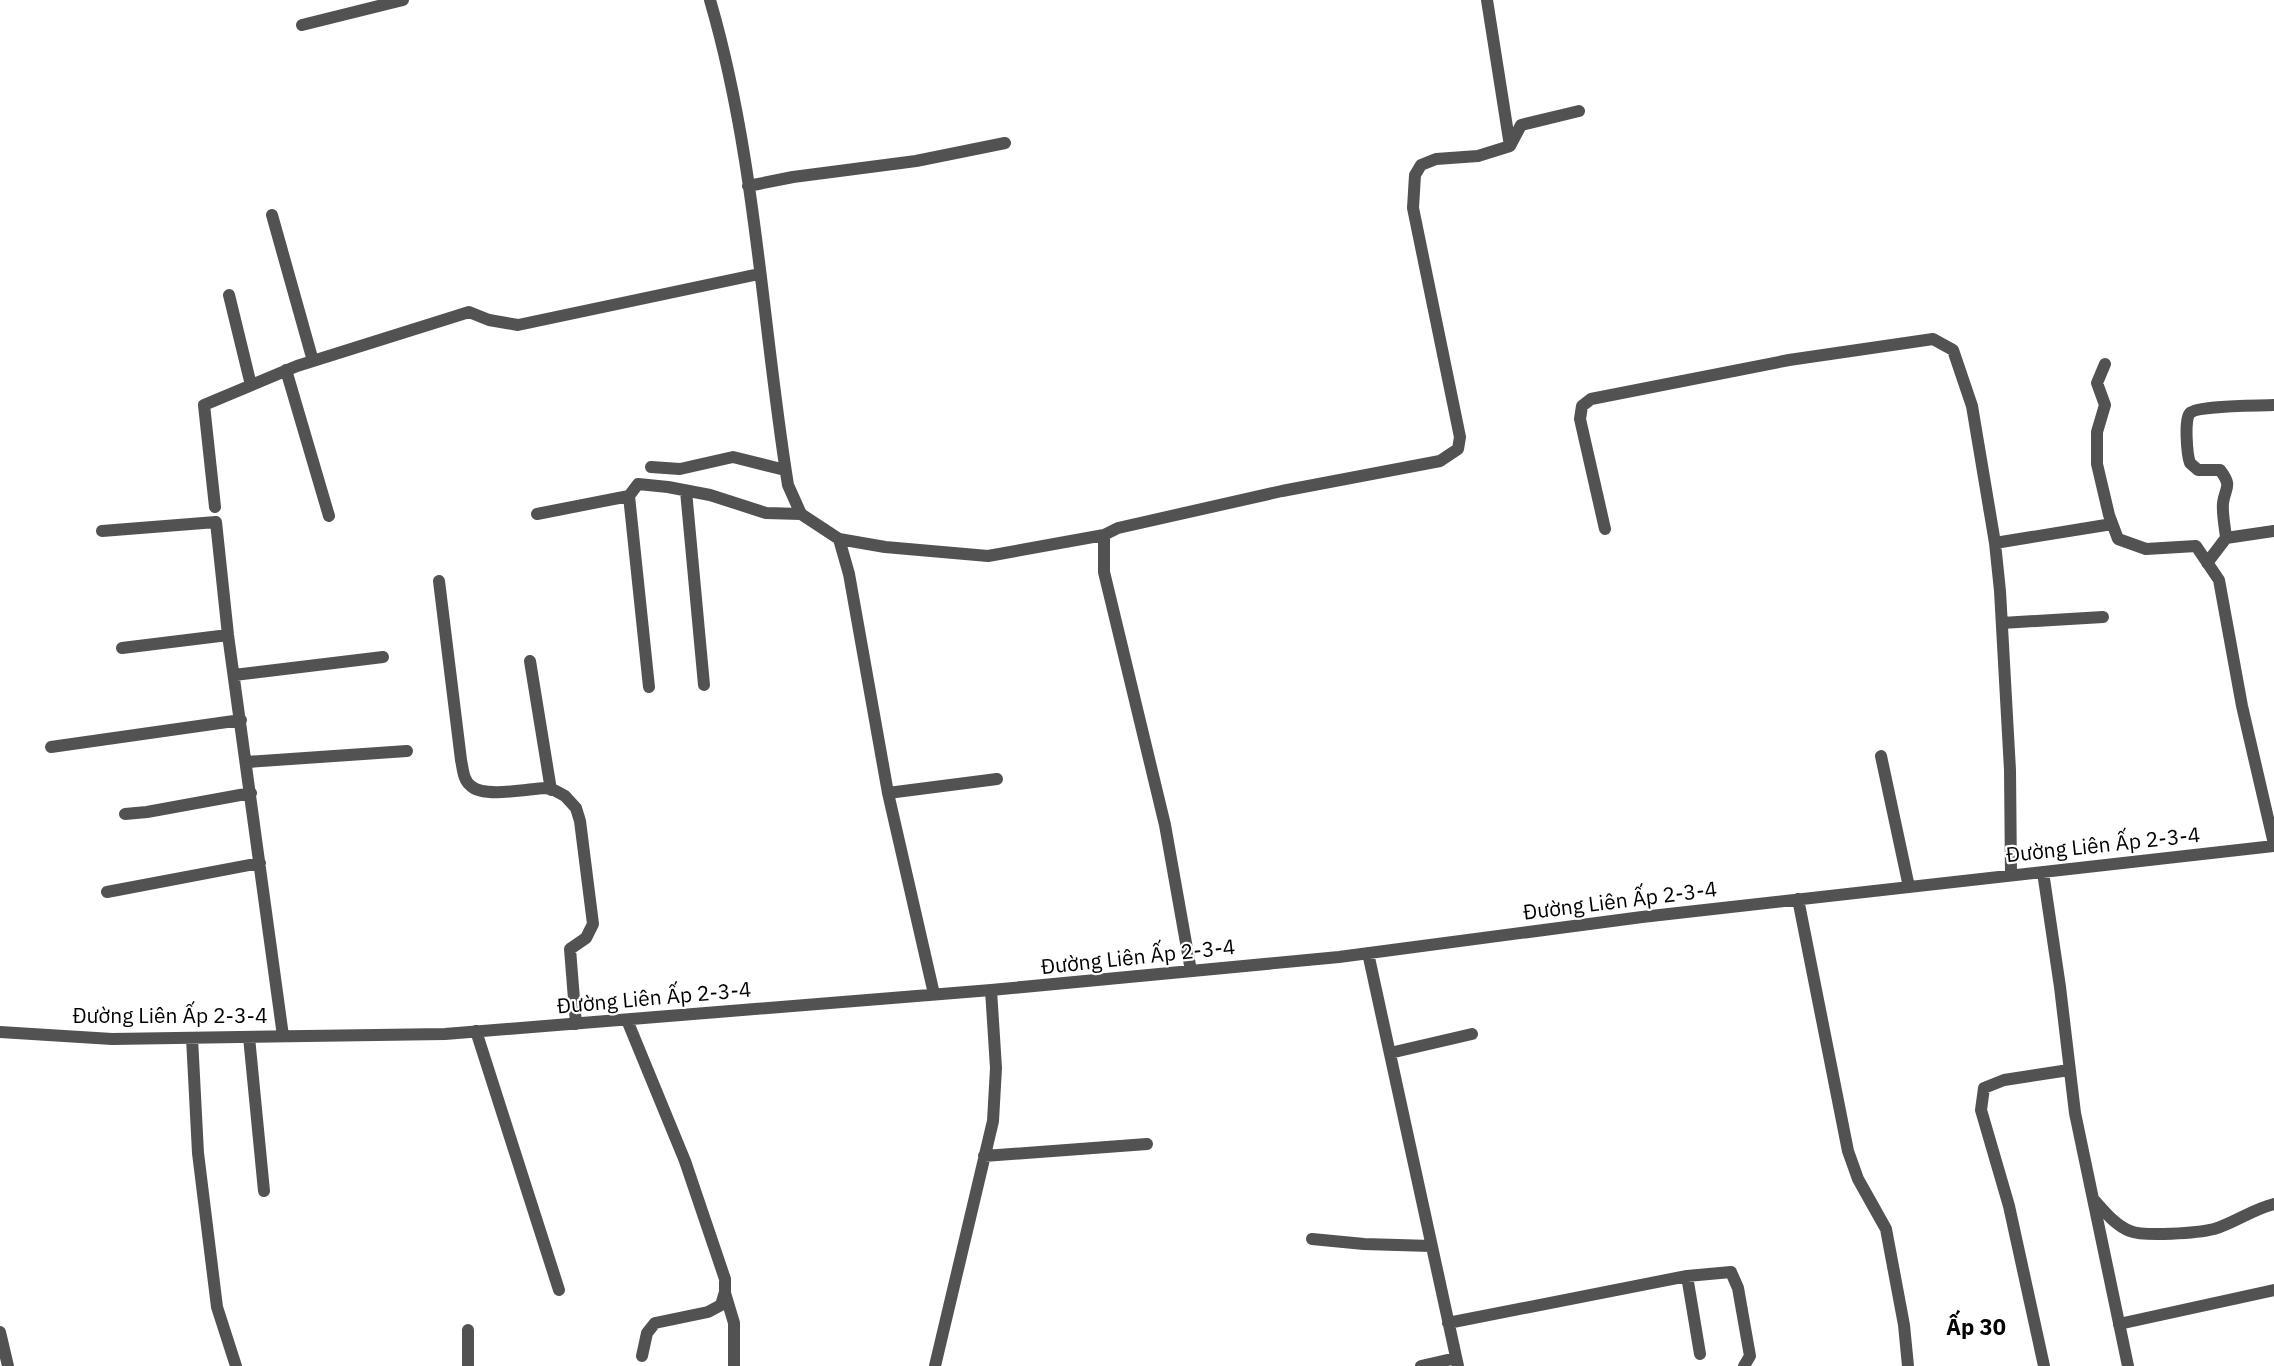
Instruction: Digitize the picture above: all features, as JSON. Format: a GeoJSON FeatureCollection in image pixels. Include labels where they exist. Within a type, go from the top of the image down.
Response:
{"type":"FeatureCollection","features":[{"type":"Feature","properties":{"kind":"street"},"geometry":{"type":"LineString","coordinates":[[302,25],[403,0]]}},
{"type":"Feature","properties":{"kind":"street"},"geometry":{"type":"LineString","coordinates":[[710,0],[724,49],[748,186],[785,470],[791,496],[801,514],[839,538],[885,546],[988,556],[1104,535],[1118,528],[1260,496],[1440,461],[1458,449],[1460,437],[1413,208],[1415,175],[1421,165],[1436,159],[1478,156],[1510,146],[1521,125],[1579,111]]}},
{"type":"Feature","properties":{"kind":"street"},"geometry":{"type":"LineString","coordinates":[[1487,0],[1510,146]]}},
{"type":"Feature","properties":{"kind":"street"},"geometry":{"type":"LineString","coordinates":[[748,186],[793,177],[916,161],[1005,143]]}},
{"type":"Feature","properties":{"kind":"street"},"geometry":{"type":"LineString","coordinates":[[272,215],[313,361]]}},
{"type":"Feature","properties":{"kind":"street"},"geometry":{"type":"LineString","coordinates":[[215,507],[204,405],[286,370],[469,312],[489,320],[518,325],[759,274]]}},
{"type":"Feature","properties":{"kind":"street"},"geometry":{"type":"LineString","coordinates":[[229,296],[251,385]]}},
{"type":"Feature","properties":{"kind":"street"},"geometry":{"type":"LineString","coordinates":[[1605,529],[1580,419],[1580,409],[1587,402],[1789,360],[1933,339],[1953,350],[1972,406],[1995,543],[2010,770],[2011,875]]}},
{"type":"Feature","properties":{"kind":"street"},"geometry":{"type":"LineString","coordinates":[[2106,364],[2097,382],[2105,405],[2097,432],[2096,451],[2097,464],[2112,524],[2118,539],[2146,549],[2196,546],[2219,580],[2242,706],[2274,845]]}},
{"type":"Feature","properties":{"kind":"street"},"geometry":{"type":"LineString","coordinates":[[286,370],[329,516]]}},
{"type":"Feature","properties":{"kind":"street"},"geometry":{"type":"LineString","coordinates":[[2207,563],[2226,538],[2223,502],[2228,490],[2220,470],[2204,471],[2193,467],[2188,458],[2187,418],[2192,411],[2200,409],[2274,405]]}},
{"type":"Feature","properties":{"kind":"street"},"geometry":{"type":"LineString","coordinates":[[651,467],[680,469],[733,457],[785,470]]}},
{"type":"Feature","properties":{"kind":"street"},"geometry":{"type":"LineString","coordinates":[[537,514],[629,496],[638,484],[710,495],[766,513],[801,514]]}},
{"type":"Feature","properties":{"kind":"street"},"geometry":{"type":"LineString","coordinates":[[686,491],[704,685]]}},
{"type":"Feature","properties":{"kind":"street"},"geometry":{"type":"LineString","coordinates":[[629,496],[649,687]]}},
{"type":"Feature","properties":{"kind":"street"},"geometry":{"type":"LineString","coordinates":[[102,531],[216,522],[228,635],[283,1036]]}},
{"type":"Feature","properties":{"kind":"street"},"geometry":{"type":"LineString","coordinates":[[1995,543],[2112,524]]}},
{"type":"Feature","properties":{"kind":"street"},"geometry":{"type":"LineString","coordinates":[[2226,538],[2274,531]]}},
{"type":"Feature","properties":{"kind":"street"},"geometry":{"type":"LineString","coordinates":[[1104,535],[1104,572],[1165,825],[1191,971]]}},
{"type":"Feature","properties":{"kind":"street"},"geometry":{"type":"LineString","coordinates":[[839,538],[849,574],[888,793],[934,994]]}},
{"type":"Feature","properties":{"kind":"street"},"geometry":{"type":"LineString","coordinates":[[439,581],[465,779],[472,787],[486,793],[551,790],[571,802],[580,821],[592,924],[586,938],[570,949],[576,1024]]}},
{"type":"Feature","properties":{"kind":"street"},"geometry":{"type":"LineString","coordinates":[[2002,623],[2103,617]]}},
{"type":"Feature","properties":{"kind":"street"},"geometry":{"type":"LineString","coordinates":[[122,648],[228,635]]}},
{"type":"Feature","properties":{"kind":"street"},"geometry":{"type":"LineString","coordinates":[[234,675],[383,657]]}},
{"type":"Feature","properties":{"kind":"street"},"geometry":{"type":"LineString","coordinates":[[530,661],[551,790]]}},
{"type":"Feature","properties":{"kind":"street"},"geometry":{"type":"LineString","coordinates":[[51,747],[240,720]]}},
{"type":"Feature","properties":{"kind":"street"},"geometry":{"type":"LineString","coordinates":[[247,762],[407,751]]}},
{"type":"Feature","properties":{"kind":"street"},"geometry":{"type":"LineString","coordinates":[[1881,756],[1909,887]]}},
{"type":"Feature","properties":{"kind":"street"},"geometry":{"type":"LineString","coordinates":[[888,793],[997,779]]}},
{"type":"Feature","properties":{"kind":"street"},"geometry":{"type":"LineString","coordinates":[[125,813],[147,812],[251,793]]}},
{"type":"Feature","properties":{"kind":"street","name":"Đường Liên Ấp 2-3-4"},"geometry":{"type":"LineString","coordinates":[[0,1032],[112,1039],[249,1037],[476,1031],[627,1020],[991,990],[1368,953],[1642,917],[2274,845]]}},
{"type":"Feature","properties":{"kind":"street"},"geometry":{"type":"LineString","coordinates":[[107,891],[260,862]]}},
{"type":"Feature","properties":{"kind":"street"},"geometry":{"type":"LineString","coordinates":[[2043,872],[2075,1113],[2128,1366]]}},
{"type":"Feature","properties":{"kind":"street"},"geometry":{"type":"LineString","coordinates":[[1798,899],[1848,1151],[1858,1179],[1886,1229],[1904,1325],[1908,1366]]}},
{"type":"Feature","properties":{"kind":"street"},"geometry":{"type":"LineString","coordinates":[[1368,953],[1457,1362],[1421,1366]]}},
{"type":"Feature","properties":{"kind":"street"},"geometry":{"type":"LineString","coordinates":[[935,1366],[993,1120],[996,1068],[991,990]]}},
{"type":"Feature","properties":{"kind":"street"},"geometry":{"type":"LineString","coordinates":[[627,1020],[692,1181],[722,1269],[725,1292],[734,1323],[734,1366]]}},
{"type":"Feature","properties":{"kind":"street"},"geometry":{"type":"LineString","coordinates":[[476,1031],[558,1290]]}},
{"type":"Feature","properties":{"kind":"street"},"geometry":{"type":"LineString","coordinates":[[1390,1053],[1472,1034]]}},
{"type":"Feature","properties":{"kind":"street"},"geometry":{"type":"LineString","coordinates":[[249,1037],[264,1191]]}},
{"type":"Feature","properties":{"kind":"street"},"geometry":{"type":"LineString","coordinates":[[192,1038],[198,1153],[217,1306],[236,1366]]}},
{"type":"Feature","properties":{"kind":"street"},"geometry":{"type":"LineString","coordinates":[[2044,1366],[2009,1206],[1981,1110],[1984,1088],[2004,1080],[2070,1070]]}},
{"type":"Feature","properties":{"kind":"street"},"geometry":{"type":"LineString","coordinates":[[984,1156],[1147,1144]]}},
{"type":"Feature","properties":{"kind":"street"},"geometry":{"type":"LineString","coordinates":[[2093,1198],[2106,1214],[2130,1231],[2171,1234],[2213,1229],[2274,1204]]}},
{"type":"Feature","properties":{"kind":"street"},"geometry":{"type":"LineString","coordinates":[[1312,1239],[1364,1244],[1431,1246]]}},
{"type":"Feature","properties":{"kind":"street"},"geometry":{"type":"LineString","coordinates":[[1448,1323],[1687,1276],[1731,1272],[1740,1297],[1750,1356],[1744,1366]]}},
{"type":"Feature","properties":{"kind":"street"},"geometry":{"type":"LineString","coordinates":[[1687,1276],[1700,1354]]}},
{"type":"Feature","properties":{"kind":"street"},"geometry":{"type":"LineString","coordinates":[[2119,1324],[2274,1290]]}},
{"type":"Feature","properties":{"kind":"street"},"geometry":{"type":"LineString","coordinates":[[642,1356],[647,1333],[655,1323],[708,1312],[721,1305],[725,1292]]}},
{"type":"Feature","properties":{"kind":"street"},"geometry":{"type":"LineString","coordinates":[[468,1330],[468,1366]]}},
{"type":"Feature","properties":{"kind":"street"},"geometry":{"type":"LineString","coordinates":[[0,1332],[8,1366]]}},
{"type":"Feature","properties":{"kind":"district","name":"Ấp 30"},"geometry":{"type":"Point","coordinates":[1976,1327]}}]}
